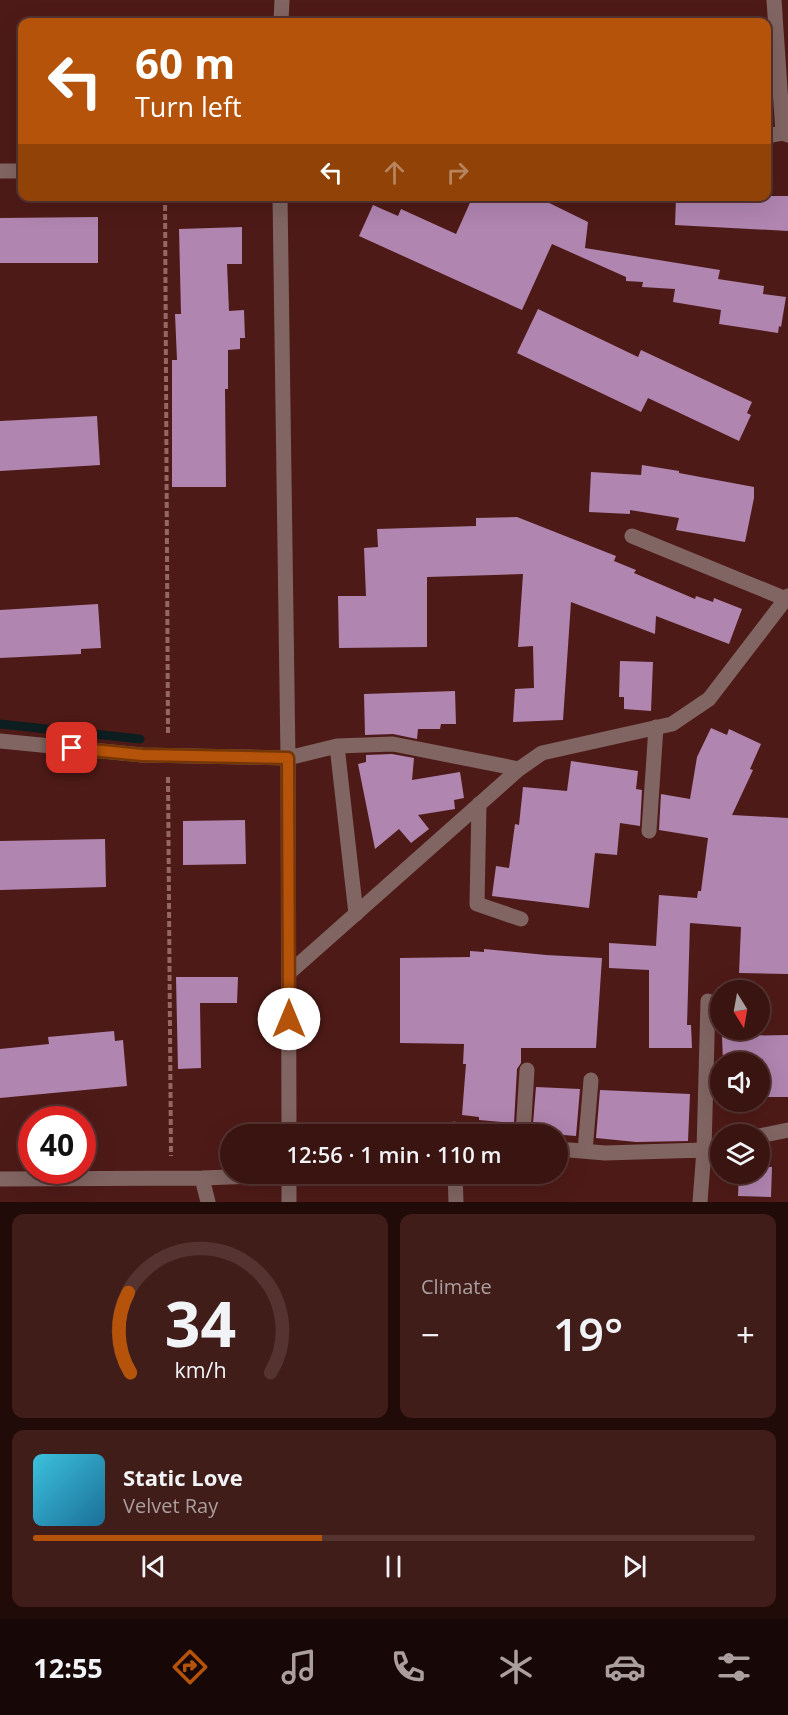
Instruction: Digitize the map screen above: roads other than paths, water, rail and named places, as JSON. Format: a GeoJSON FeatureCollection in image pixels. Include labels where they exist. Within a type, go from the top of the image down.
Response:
{"type":"FeatureCollection","features":[{"type":"Feature","properties":{"kind":"street"},"geometry":{"type":"LineString","coordinates":[[281,18],[282,0]]}},
{"type":"Feature","properties":{"kind":"street"},"geometry":{"type":"LineString","coordinates":[[771,136],[786,134],[774,0]]}},
{"type":"Feature","properties":{"kind":"street"},"geometry":{"type":"LineString","coordinates":[[0,171],[18,171]]}},
{"type":"Feature","properties":{"kind":"street"},"geometry":{"type":"LineString","coordinates":[[280,201],[288,758],[289,1124]]}},
{"type":"Feature","properties":{"kind":"street"},"geometry":{"type":"LineString","coordinates":[[289,973],[519,769],[542,753],[672,724],[709,699],[787,597],[633,536]]}},
{"type":"Feature","properties":{"kind":"street"},"geometry":{"type":"LineString","coordinates":[[649,831],[656,728]]}},
{"type":"Feature","properties":{"kind":"street"},"geometry":{"type":"LineString","coordinates":[[0,741],[142,755],[288,758],[337,746],[393,744],[519,769]]}},
{"type":"Feature","properties":{"kind":"street"},"geometry":{"type":"LineString","coordinates":[[337,746],[356,914]]}},
{"type":"Feature","properties":{"kind":"street"},"geometry":{"type":"LineString","coordinates":[[479,804],[477,904],[521,919]]}},
{"type":"Feature","properties":{"kind":"street"},"geometry":{"type":"LineString","coordinates":[[700,1202],[704,1150],[708,1000]]}},
{"type":"Feature","properties":{"kind":"street"},"geometry":{"type":"LineString","coordinates":[[524,1124],[527,1070]]}},
{"type":"Feature","properties":{"kind":"street"},"geometry":{"type":"LineString","coordinates":[[585,1151],[591,1080]]}},
{"type":"Feature","properties":{"kind":"street"},"geometry":{"type":"LineString","coordinates":[[770,1134],[788,1131]]}},
{"type":"Feature","properties":{"kind":"street"},"geometry":{"type":"LineString","coordinates":[[568,1150],[605,1153],[710,1148]]}},
{"type":"Feature","properties":{"kind":"street"},"geometry":{"type":"LineString","coordinates":[[0,1179],[220,1177]]}},
{"type":"Feature","properties":{"kind":"street"},"geometry":{"type":"LineString","coordinates":[[201,1178],[208,1202]]}},
{"type":"Feature","properties":{"kind":"street"},"geometry":{"type":"LineString","coordinates":[[288,1184],[289,1202]]}},
{"type":"Feature","properties":{"kind":"street"},"geometry":{"type":"LineString","coordinates":[[455,1184],[456,1202]]}},
{"type":"Feature","properties":{"kind":"waterway"},"geometry":{"type":"LineString","coordinates":[[0,724],[140,739]]}}]}
